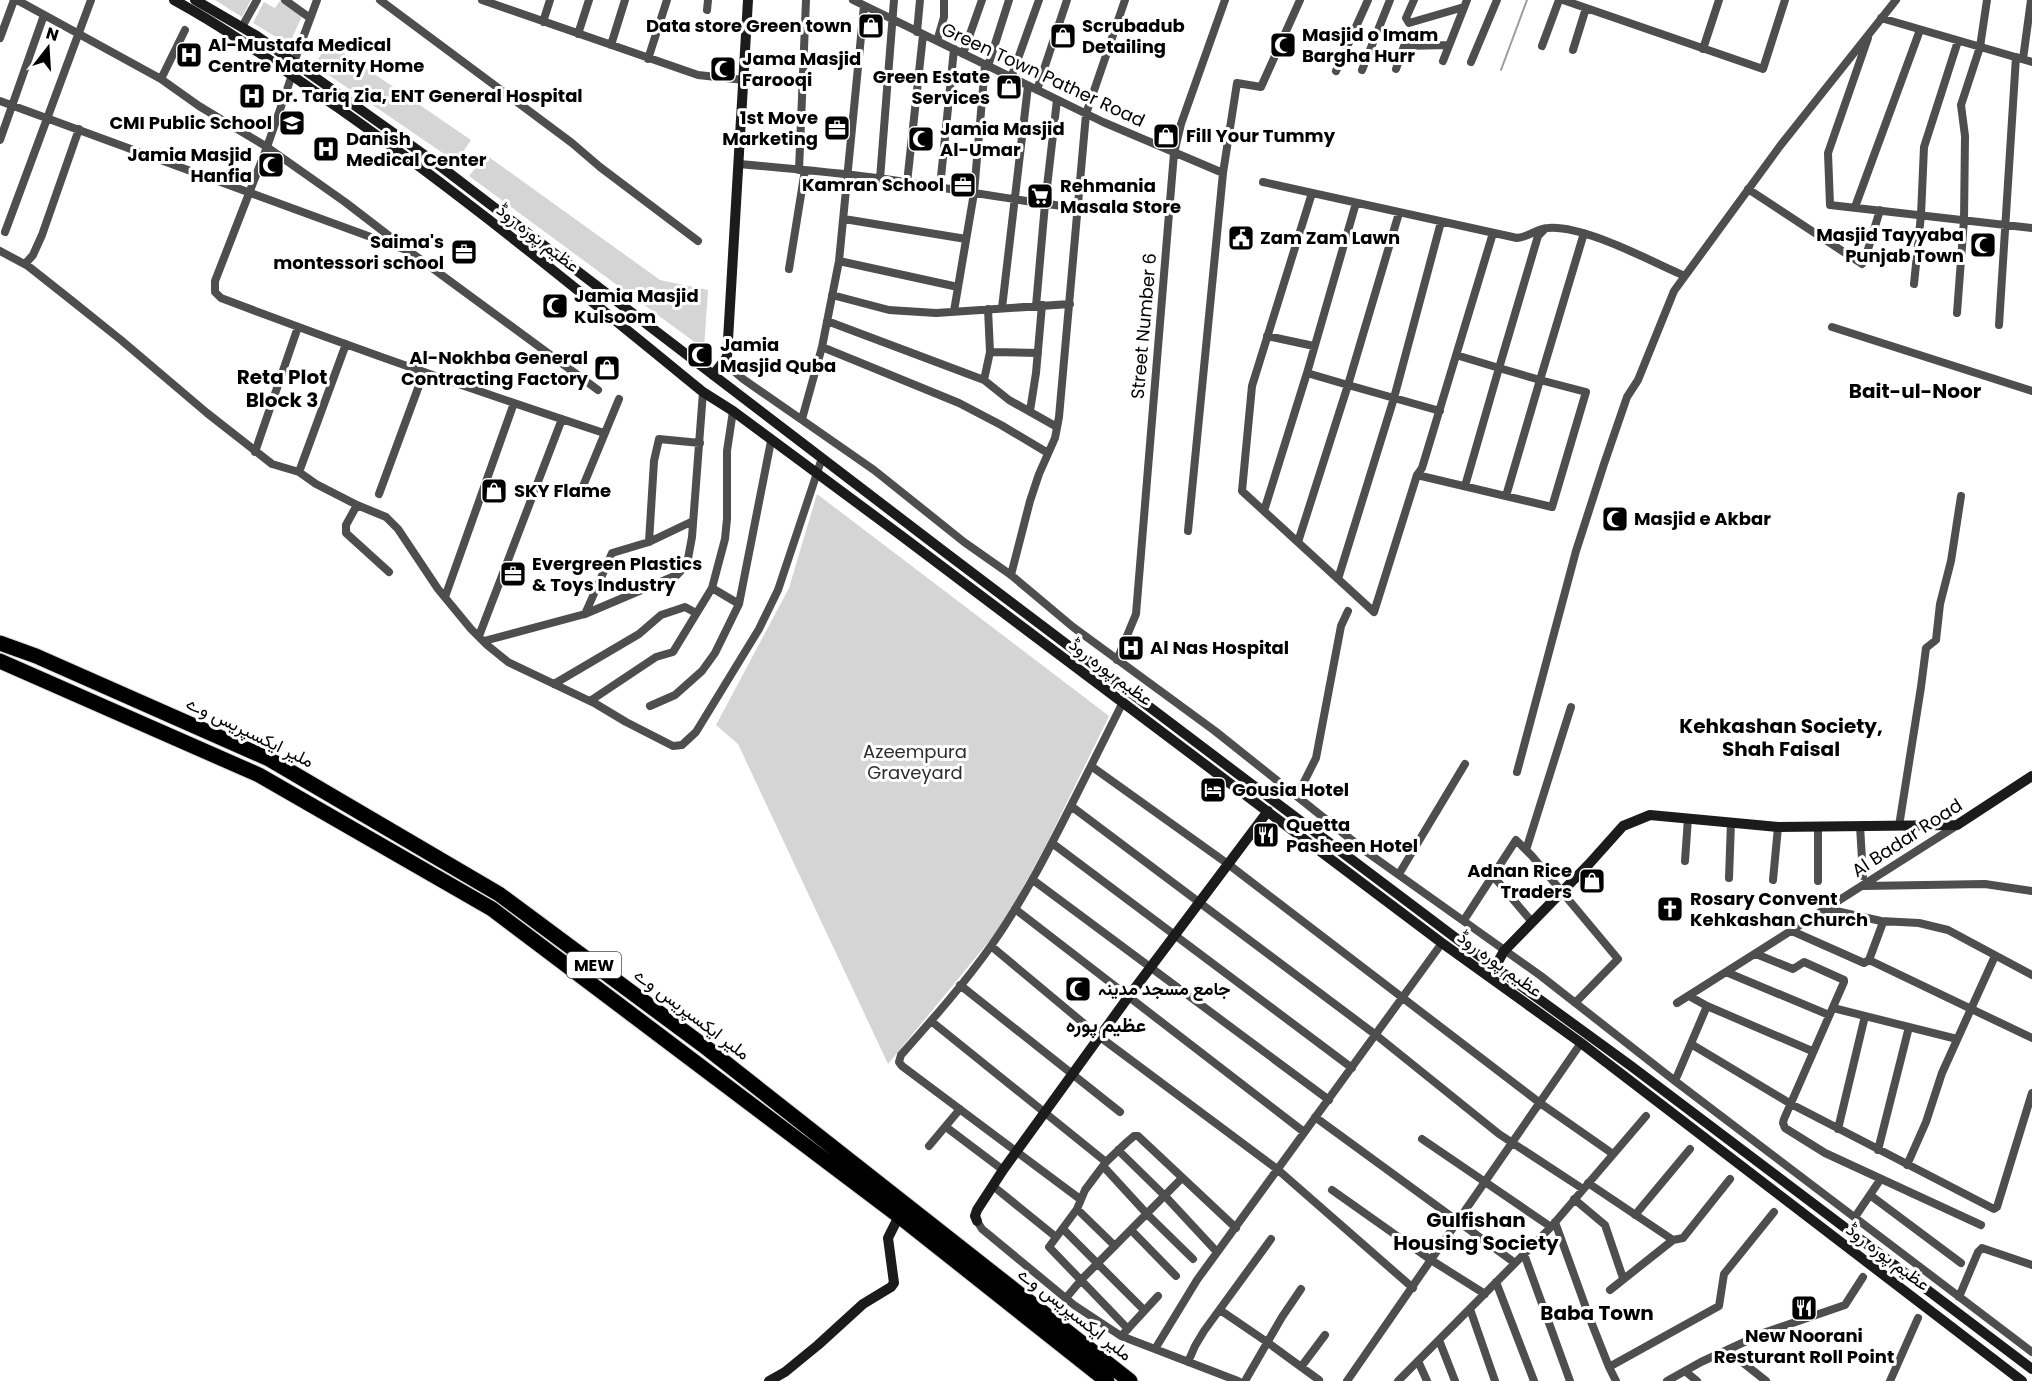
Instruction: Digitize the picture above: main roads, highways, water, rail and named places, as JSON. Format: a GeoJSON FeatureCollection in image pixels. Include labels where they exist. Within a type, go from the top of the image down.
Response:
{"type":"FeatureCollection","features":[{"type":"Feature","properties":{"kind":"highway","name":"ملیر ایکسپریس وے"},"geometry":{"type":"LineString","coordinates":[[0,643],[36,656],[269,759],[499,894],[708,1049],[1130,1381]]}},
{"type":"Feature","properties":{"kind":"highway","name":"ملیر ایکسپریس وے"},"geometry":{"type":"LineString","coordinates":[[0,661],[259,775],[492,909],[899,1216],[1107,1381]]}},
{"type":"Feature","properties":{"kind":"main road","name":"عظیم پورہ روڈ"},"geometry":{"type":"LineString","coordinates":[[174,0],[457,178],[1040,624],[2032,1369]]}},
{"type":"Feature","properties":{"kind":"main road","name":"عظیم پورہ روڈ"},"geometry":{"type":"LineString","coordinates":[[195,0],[242,27],[294,62],[703,392],[733,411],[1443,943],[1581,1043],[2022,1381]]}},
{"type":"Feature","properties":{"kind":"main road"},"geometry":{"type":"LineString","coordinates":[[713,375],[727,357],[748,0]]}},
{"type":"Feature","properties":{"kind":"main road","name":"Al Badar Road"},"geometry":{"type":"LineString","coordinates":[[1495,967],[1504,951],[1623,826],[1650,814],[1778,827],[1957,825],[2032,776]]}},
{"type":"Feature","properties":{"kind":"main road"},"geometry":{"type":"LineString","coordinates":[[977,1221],[975,1216],[977,1210],[1004,1170],[1268,811]]}},
{"type":"Feature","properties":{"kind":"main road"},"geometry":{"type":"LineString","coordinates":[[769,1381],[785,1372],[818,1346],[862,1304],[891,1287],[894,1283],[888,1238],[899,1216]]}},
{"type":"Feature","properties":{"kind":"waterway"},"geometry":{"type":"LineString","coordinates":[[1501,70],[1527,0]]}},
{"type":"Feature","properties":{"kind":"place","name":"Data store Green town"},"geometry":{"type":"Point","coordinates":[871,26]}},
{"type":"Feature","properties":{"kind":"place","name":"Scrubadub Detailing"},"geometry":{"type":"Point","coordinates":[1063,36]}},
{"type":"Feature","properties":{"kind":"place","name":"Masjid o Imam Bargha Hurr"},"geometry":{"type":"Point","coordinates":[1283,45]}},
{"type":"Feature","properties":{"kind":"place","name":"Al-Mustafa Medical Centre Maternity Home"},"geometry":{"type":"Point","coordinates":[189,55]}},
{"type":"Feature","properties":{"kind":"place","name":"Jama Masjid Farooqi"},"geometry":{"type":"Point","coordinates":[723,69]}},
{"type":"Feature","properties":{"kind":"place","name":"Green Estate Services"},"geometry":{"type":"Point","coordinates":[1009,87]}},
{"type":"Feature","properties":{"kind":"place","name":"Dr. Tariq Zia, ENT General Hospital"},"geometry":{"type":"Point","coordinates":[252,96]}},
{"type":"Feature","properties":{"kind":"place","name":"CMI Public School"},"geometry":{"type":"Point","coordinates":[292,123]}},
{"type":"Feature","properties":{"kind":"place","name":"1st Move Marketing"},"geometry":{"type":"Point","coordinates":[837,128]}},
{"type":"Feature","properties":{"kind":"place","name":"Fill Your Tummy"},"geometry":{"type":"Point","coordinates":[1166,136]}},
{"type":"Feature","properties":{"kind":"place","name":"Jamia Masjid Al-Umar"},"geometry":{"type":"Point","coordinates":[921,139]}},
{"type":"Feature","properties":{"kind":"place","name":"Danish Medical Center"},"geometry":{"type":"Point","coordinates":[326,149]}},
{"type":"Feature","properties":{"kind":"place","name":"Jamia Masjid Hanfia"},"geometry":{"type":"Point","coordinates":[271,165]}},
{"type":"Feature","properties":{"kind":"place","name":"Kamran School"},"geometry":{"type":"Point","coordinates":[963,185]}},
{"type":"Feature","properties":{"kind":"place","name":"Rehmania Masala Store"},"geometry":{"type":"Point","coordinates":[1040,196]}},
{"type":"Feature","properties":{"kind":"place","name":"Zam Zam Lawn"},"geometry":{"type":"Point","coordinates":[1241,238]}},
{"type":"Feature","properties":{"kind":"place","name":"Masjid Tayyaba Punjab Town"},"geometry":{"type":"Point","coordinates":[1983,245]}},
{"type":"Feature","properties":{"kind":"place","name":"Saima's montessori school"},"geometry":{"type":"Point","coordinates":[464,252]}},
{"type":"Feature","properties":{"kind":"place","name":"Jamia Masjid Kulsoom"},"geometry":{"type":"Point","coordinates":[555,306]}},
{"type":"Feature","properties":{"kind":"place","name":"Jamia Masjid Quba"},"geometry":{"type":"Point","coordinates":[700,355]}},
{"type":"Feature","properties":{"kind":"place","name":"Al-Nokhba General Contracting Factory"},"geometry":{"type":"Point","coordinates":[607,368]}},
{"type":"Feature","properties":{"kind":"place","name":"SKY Flame"},"geometry":{"type":"Point","coordinates":[494,491]}},
{"type":"Feature","properties":{"kind":"place","name":"Masjid e Akbar"},"geometry":{"type":"Point","coordinates":[1615,519]}},
{"type":"Feature","properties":{"kind":"place","name":"Evergreen Plastics & Toys Industry"},"geometry":{"type":"Point","coordinates":[513,574]}},
{"type":"Feature","properties":{"kind":"place","name":"Al Nas Hospital"},"geometry":{"type":"Point","coordinates":[1131,648]}},
{"type":"Feature","properties":{"kind":"place","name":"Gousia Hotel"},"geometry":{"type":"Point","coordinates":[1213,790]}},
{"type":"Feature","properties":{"kind":"place","name":"Quetta Pasheen Hotel"},"geometry":{"type":"Point","coordinates":[1266,835]}},
{"type":"Feature","properties":{"kind":"place","name":"Adnan Rice Traders"},"geometry":{"type":"Point","coordinates":[1592,881]}},
{"type":"Feature","properties":{"kind":"place","name":"Rosary Convent Kehkashan Church"},"geometry":{"type":"Point","coordinates":[1670,909]}},
{"type":"Feature","properties":{"kind":"place","name":"جامع مسجد مدینہ"},"geometry":{"type":"Point","coordinates":[1078,989]}},
{"type":"Feature","properties":{"kind":"place","name":"New Noorani Resturant Roll Point"},"geometry":{"type":"Point","coordinates":[1804,1308]}},
{"type":"Feature","properties":{"kind":"district","name":"Reta Plot Block 3"},"geometry":{"type":"Point","coordinates":[282,388]}},
{"type":"Feature","properties":{"kind":"district","name":"Bait-ul-Noor"},"geometry":{"type":"Point","coordinates":[1915,391]}},
{"type":"Feature","properties":{"kind":"district","name":"Kehkashan Society, Shah Faisal"},"geometry":{"type":"Point","coordinates":[1781,738]}},
{"type":"Feature","properties":{"kind":"district","name":"عظیم پورہ"},"geometry":{"type":"Point","coordinates":[1106,1025]}},
{"type":"Feature","properties":{"kind":"district","name":"Gulfishan Housing Society"},"geometry":{"type":"Point","coordinates":[1476,1232]}},
{"type":"Feature","properties":{"kind":"district","name":"Baba Town"},"geometry":{"type":"Point","coordinates":[1597,1313]}},
{"type":"Feature","properties":{"kind":"park label","name":"Azeempura Graveyard"},"geometry":{"type":"Point","coordinates":[915,762]}}]}
